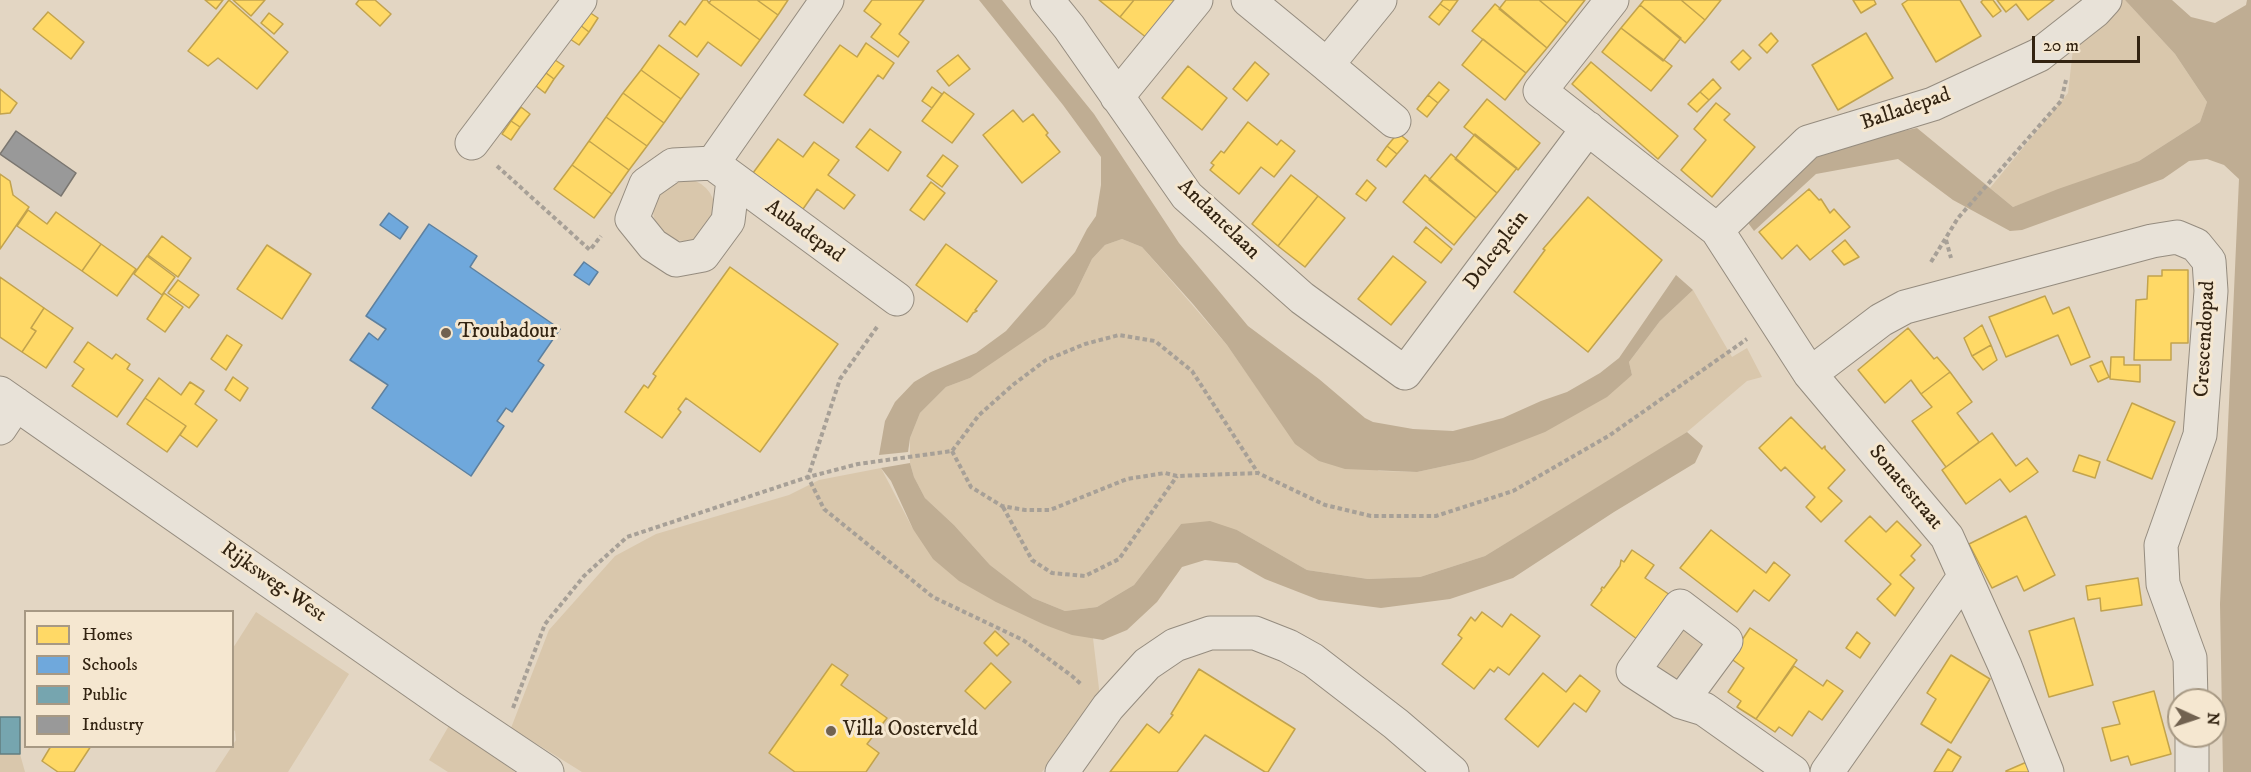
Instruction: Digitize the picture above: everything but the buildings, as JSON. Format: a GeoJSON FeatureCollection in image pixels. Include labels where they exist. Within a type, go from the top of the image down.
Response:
{"type":"FeatureCollection","features":[{"type":"Feature","properties":{"kind":"street"},"geometry":{"type":"LineString","coordinates":[[472,143],[580,0]]}},
{"type":"Feature","properties":{"kind":"street"},"geometry":{"type":"LineString","coordinates":[[723,171],[674,165],[646,184],[632,219],[653,245],[676,260],[703,255],[728,221],[723,171],[827,0]]}},
{"type":"Feature","properties":{"kind":"street","name":"Andantelaan"},"geometry":{"type":"LineString","coordinates":[[1047,0],[1069,27],[1187,196],[1302,298],[1405,373]]}},
{"type":"Feature","properties":{"kind":"street"},"geometry":{"type":"LineString","coordinates":[[1117,96],[1196,0]]}},
{"type":"Feature","properties":{"kind":"street"},"geometry":{"type":"LineString","coordinates":[[1248,0],[1394,121]]}},
{"type":"Feature","properties":{"kind":"street"},"geometry":{"type":"LineString","coordinates":[[1327,65],[1380,0]]}},
{"type":"Feature","properties":{"kind":"street"},"geometry":{"type":"LineString","coordinates":[[1612,0],[1540,91],[1717,230]]}},
{"type":"Feature","properties":{"kind":"street","name":"Balladepad"},"geometry":{"type":"LineString","coordinates":[[1717,230],[1808,142],[1933,104],[2039,55],[2095,11],[2105,0]]}},
{"type":"Feature","properties":{"kind":"street","name":"Dolceplein"},"geometry":{"type":"LineString","coordinates":[[1405,373],[1588,128]]}},
{"type":"Feature","properties":{"kind":"street","name":"Aubadepad"},"geometry":{"type":"LineString","coordinates":[[723,171],[897,299]]}},
{"type":"Feature","properties":{"kind":"street","name":"Sonatestraat"},"geometry":{"type":"LineString","coordinates":[[1717,230],[1810,374],[1947,537],[2005,666],[2047,772]]}},
{"type":"Feature","properties":{"kind":"street","name":"Crescendopad"},"geometry":{"type":"LineString","coordinates":[[1810,374],[1881,320],[1905,307],[2152,241],[2177,237],[2196,245],[2209,261],[2211,291],[2199,435],[2161,545],[2163,584],[2190,658],[2191,688]]}},
{"type":"Feature","properties":{"kind":"street","name":"Rijksweg-West"},"geometry":{"type":"LineString","coordinates":[[5,408],[547,772]]}},
{"type":"Feature","properties":{"kind":"street"},"geometry":{"type":"LineString","coordinates":[[1827,772],[1964,577]]}},
{"type":"Feature","properties":{"kind":"street"},"geometry":{"type":"LineString","coordinates":[[1062,772],[1108,707],[1147,664],[1175,645],[1210,633],[1255,633],[1288,646],[1313,660],[1396,724],[1452,772]]}},
{"type":"Feature","properties":{"kind":"street"},"geometry":{"type":"LineString","coordinates":[[1681,702],[1704,709],[1793,772]]}},
{"type":"Feature","properties":{"kind":"street"},"geometry":{"type":"LineString","coordinates":[[2192,748],[2192,772]]}},
{"type":"Feature","properties":{"kind":"path"},"geometry":{"type":"LineString","coordinates":[[1958,218],[2061,101],[2068,75],[2069,31]]}},
{"type":"Feature","properties":{"kind":"path"},"geometry":{"type":"LineString","coordinates":[[472,143],[590,250]]}},
{"type":"Feature","properties":{"kind":"path"},"geometry":{"type":"LineString","coordinates":[[897,299],[840,379],[808,477],[824,509],[933,597],[1023,640],[1072,676],[1108,707]]}},
{"type":"Feature","properties":{"kind":"path"},"geometry":{"type":"LineString","coordinates":[[952,451],[971,487],[1002,506],[1025,510],[1050,510],[1127,479],[1165,473],[1177,476],[1258,474],[1325,505],[1371,516],[1436,516],[1513,491],[1601,440],[1774,320]]}},
{"type":"Feature","properties":{"kind":"path"},"geometry":{"type":"LineString","coordinates":[[500,740],[545,624],[584,576],[627,537],[808,477],[858,464],[952,451],[979,416],[1014,384],[1046,360],[1085,344],[1119,335],[1155,341],[1192,371],[1258,474]]}},
{"type":"Feature","properties":{"kind":"path"},"geometry":{"type":"LineString","coordinates":[[1002,506],[1032,560],[1052,573],[1085,576],[1119,559],[1177,476]]}},
{"type":"Feature","properties":{"kind":"shaded area"},"geometry":{"type":"Polygon","coordinates":[[[979,0],[1002,0],[1094,114],[1179,243],[1248,326],[1373,422],[1413,429],[1453,431],[1503,418],[1567,392],[1600,373],[1619,358],[1676,275],[1693,290],[1660,321],[1629,362],[1632,375],[1607,397],[1545,432],[1473,460],[1417,472],[1345,469],[1319,461],[1295,444],[1227,345],[1193,304],[1142,247],[1122,239],[1105,245],[1092,259],[1075,294],[1045,327],[970,378],[946,387],[920,413],[910,438],[908,452],[879,455],[885,421],[895,402],[914,382],[931,372],[976,353],[1006,331],[1075,252],[1096,216],[1101,185],[1101,157],[1063,105],[979,0]]]}},
{"type":"Feature","properties":{"kind":"shaded area"},"geometry":{"type":"Polygon","coordinates":[[[2115,0],[2125,0],[2175,54],[2207,102],[2200,122],[2139,161],[2013,207],[1990,188],[2068,93],[2073,49],[2115,0]]]}},
{"type":"Feature","properties":{"kind":"shaded area"},"geometry":{"type":"Polygon","coordinates":[[[2125,0],[2172,0],[2191,17],[2215,23],[2246,5],[2247,0],[2251,0],[2251,772],[2223,772],[2223,748],[2227,748],[2227,688],[2222,688],[2220,604],[2239,179],[2224,165],[2207,159],[2189,161],[2163,179],[2022,230],[2010,231],[1953,200],[1898,159],[1816,174],[1754,231],[1743,216],[1819,149],[1917,128],[2013,207],[2139,161],[2200,122],[2207,102],[2175,54],[2125,0]]]}},
{"type":"Feature","properties":{"kind":"shaded area"},"geometry":{"type":"Polygon","coordinates":[[[678,179],[690,179],[706,188],[713,198],[715,210],[713,222],[706,232],[690,241],[678,241],[667,236],[658,227],[653,216],[653,204],[658,193],[667,184],[678,179]]]}},
{"type":"Feature","properties":{"kind":"shaded area"},"geometry":{"type":"Polygon","coordinates":[[[1122,239],[1142,247],[1227,345],[1261,394],[1379,471],[1417,472],[1473,460],[1632,375],[1629,362],[1660,321],[1693,290],[1732,357],[1747,348],[1762,377],[1747,381],[1687,432],[1485,556],[1420,577],[1368,579],[1307,570],[1237,530],[1181,524],[1134,585],[1097,607],[1065,611],[1033,598],[990,565],[954,525],[925,498],[914,477],[910,463],[910,438],[920,413],[946,387],[970,378],[1075,294],[1092,259],[1105,245],[1122,239]]]}},
{"type":"Feature","properties":{"kind":"shaded area"},"geometry":{"type":"Polygon","coordinates":[[[1687,432],[1703,446],[1695,463],[1614,512],[1513,578],[1450,599],[1381,608],[1319,600],[1265,579],[1237,563],[1205,560],[1182,567],[1157,602],[1127,630],[1103,640],[1072,635],[1045,625],[996,602],[959,581],[933,559],[913,529],[891,481],[881,468],[910,463],[914,477],[925,498],[954,525],[990,565],[1033,598],[1065,611],[1097,607],[1134,585],[1181,524],[1210,521],[1237,530],[1307,570],[1368,579],[1420,577],[1485,556],[1687,432]]]}},
{"type":"Feature","properties":{"kind":"shaded area"},"geometry":{"type":"Polygon","coordinates":[[[881,468],[913,529],[1045,625],[1093,638],[1100,697],[1042,772],[582,772],[511,728],[549,630],[615,556],[656,534],[789,495],[819,480],[881,468]]]}},
{"type":"Feature","properties":{"kind":"shaded area"},"geometry":{"type":"Polygon","coordinates":[[[256,612],[349,674],[288,772],[215,772],[231,748],[234,748],[236,740],[234,646],[256,612]]]}},
{"type":"Feature","properties":{"kind":"shaded area"},"geometry":{"type":"Polygon","coordinates":[[[1683,627],[1712,647],[1681,691],[1652,670],[1683,627]]]}},
{"type":"Feature","properties":{"kind":"shaded area"},"geometry":{"type":"Polygon","coordinates":[[[450,724],[515,772],[448,772],[429,760],[450,724]]]}},
{"type":"Feature","properties":{"kind":"shaded area"},"geometry":{"type":"Polygon","coordinates":[[[0,754],[20,754],[25,772],[0,772],[0,754]]]}},
{"type":"Feature","properties":{"kind":"place","name":"Troubadour"},"geometry":{"type":"Point","coordinates":[446,333]}},
{"type":"Feature","properties":{"kind":"place","name":"Villa Oosterveld"},"geometry":{"type":"Point","coordinates":[831,731]}}]}
